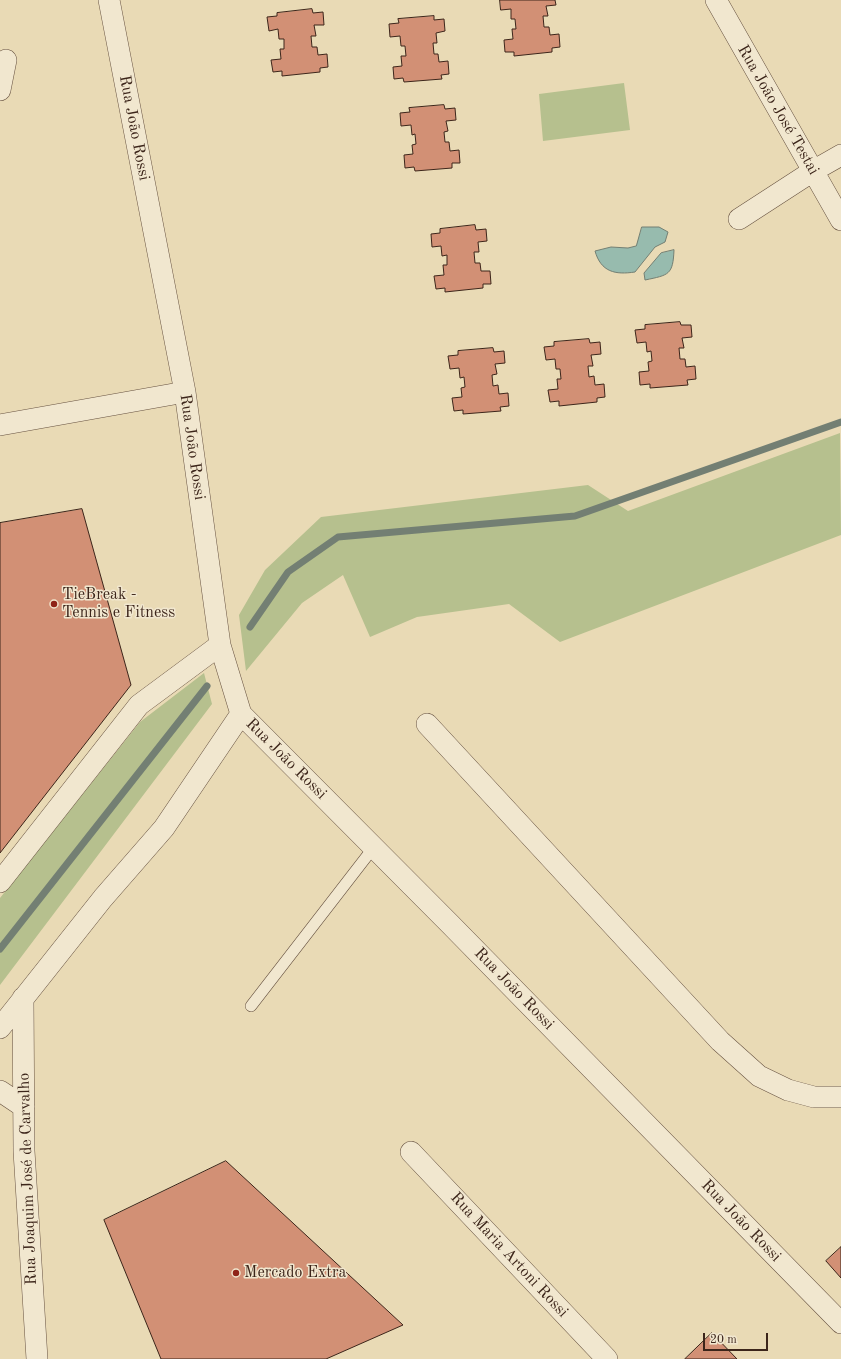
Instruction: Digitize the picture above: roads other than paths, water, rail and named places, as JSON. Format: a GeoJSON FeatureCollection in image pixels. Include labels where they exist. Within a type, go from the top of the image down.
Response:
{"type":"FeatureCollection","features":[{"type":"Feature","properties":{"kind":"street","name":"Rua João Rossi"},"geometry":{"type":"LineString","coordinates":[[109,0],[185,392],[220,645],[242,714],[841,1323]]}},
{"type":"Feature","properties":{"kind":"street","name":"Rua João José Testai"},"geometry":{"type":"LineString","coordinates":[[716,0],[841,220]]}},
{"type":"Feature","properties":{"kind":"street"},"geometry":{"type":"LineString","coordinates":[[0,90],[6,60]]}},
{"type":"Feature","properties":{"kind":"street"},"geometry":{"type":"LineString","coordinates":[[739,219],[813,171],[841,155]]}},
{"type":"Feature","properties":{"kind":"street"},"geometry":{"type":"LineString","coordinates":[[0,425],[185,392]]}},
{"type":"Feature","properties":{"kind":"street"},"geometry":{"type":"LineString","coordinates":[[0,882],[139,705],[220,645]]}},
{"type":"Feature","properties":{"kind":"street"},"geometry":{"type":"LineString","coordinates":[[0,1028],[103,898],[164,828],[242,714]]}},
{"type":"Feature","properties":{"kind":"street"},"geometry":{"type":"LineString","coordinates":[[428,724],[720,1041],[759,1076],[788,1090],[814,1097],[841,1097]]}},
{"type":"Feature","properties":{"kind":"street","name":"Rua Joaquim José de Carvalho"},"geometry":{"type":"LineString","coordinates":[[23,998],[24,1151],[36,1359]]}},
{"type":"Feature","properties":{"kind":"street"},"geometry":{"type":"LineString","coordinates":[[0,1091],[24,1107]]}},
{"type":"Feature","properties":{"kind":"street","name":"Rua Maria Artoni Rossi"},"geometry":{"type":"LineString","coordinates":[[411,1152],[607,1359]]}},
{"type":"Feature","properties":{"kind":"lane"},"geometry":{"type":"LineString","coordinates":[[251,1006],[374,847]]}},
{"type":"Feature","properties":{"kind":"water"},"geometry":{"type":"Polygon","coordinates":[[[642,227],[659,227],[668,232],[665,242],[655,247],[635,272],[615,272],[605,268],[601,264],[595,251],[611,247],[628,248],[636,246],[642,227]]]}},
{"type":"Feature","properties":{"kind":"water"},"geometry":{"type":"Polygon","coordinates":[[[674,250],[671,269],[660,277],[645,280],[644,273],[661,253],[674,250]]]}},
{"type":"Feature","properties":{"kind":"waterway"},"geometry":{"type":"LineString","coordinates":[[250,627],[288,572],[338,537],[575,516],[841,422]]}},
{"type":"Feature","properties":{"kind":"waterway"},"geometry":{"type":"LineString","coordinates":[[0,949],[207,686]]}},
{"type":"Feature","properties":{"kind":"place","name":"TieBreak - Tennis e Fitness"},"geometry":{"type":"Point","coordinates":[54,604]}},
{"type":"Feature","properties":{"kind":"place","name":"Mercado Extra"},"geometry":{"type":"Point","coordinates":[236,1273]}}]}
